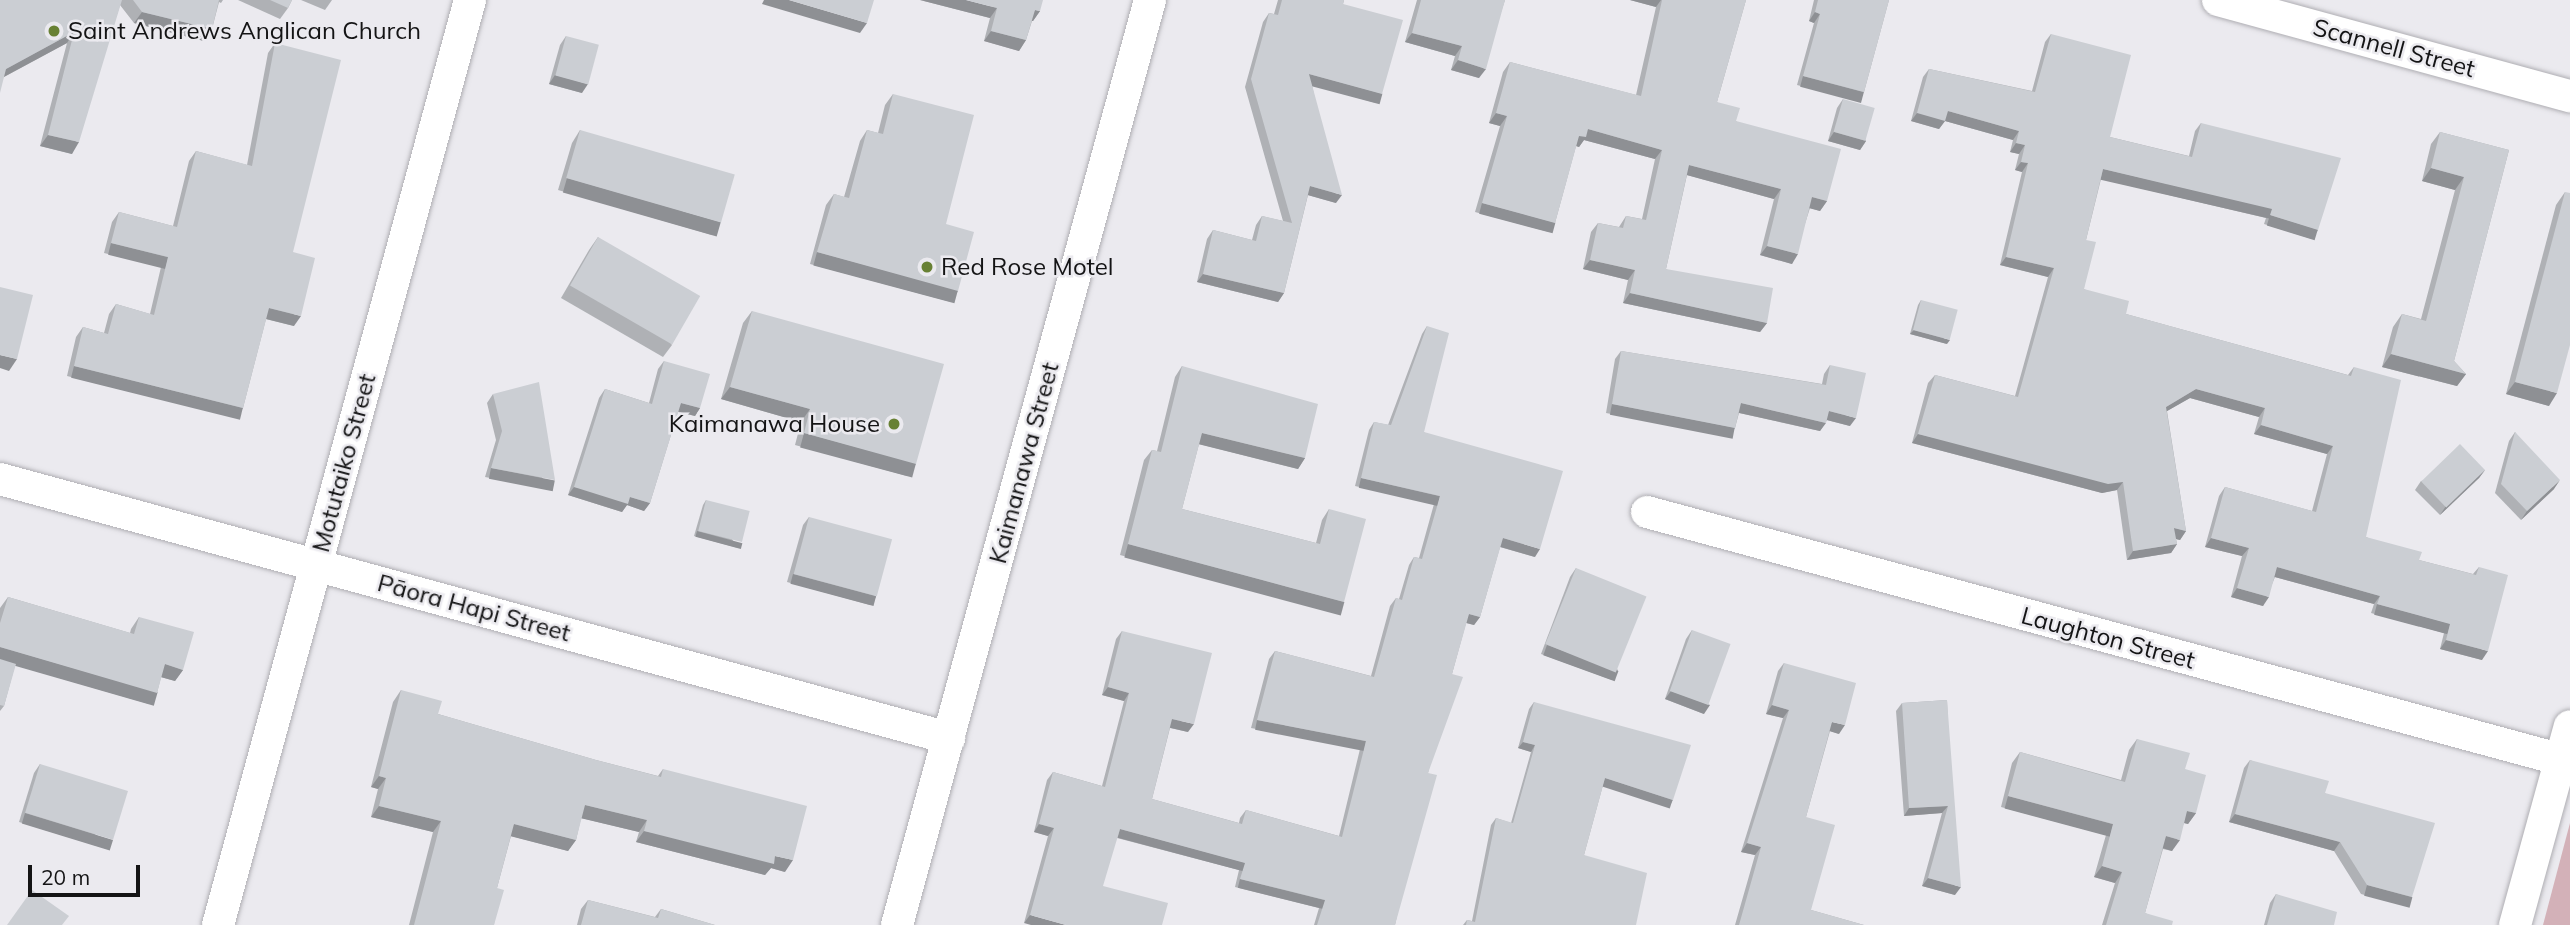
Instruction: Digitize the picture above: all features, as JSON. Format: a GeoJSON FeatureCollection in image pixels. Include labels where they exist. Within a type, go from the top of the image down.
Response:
{"type":"FeatureCollection","features":[{"type":"Feature","properties":{"kind":"street","name":"Motutaiko Street"},"geometry":{"type":"LineString","coordinates":[[218,925],[470,0]]}},
{"type":"Feature","properties":{"kind":"street","name":"Kaimanawa Street"},"geometry":{"type":"LineString","coordinates":[[897,925],[1150,0]]}},
{"type":"Feature","properties":{"kind":"street","name":"Scannell Street"},"geometry":{"type":"LineString","coordinates":[[2218,0],[2570,96]]}},
{"type":"Feature","properties":{"kind":"street","name":"Pāora Hapi Street"},"geometry":{"type":"LineString","coordinates":[[0,480],[949,738]]}},
{"type":"Feature","properties":{"kind":"street","name":"Laughton Street"},"geometry":{"type":"LineString","coordinates":[[1647,512],[2565,761]]}},
{"type":"Feature","properties":{"kind":"street"},"geometry":{"type":"LineString","coordinates":[[2515,925],[2565,761],[2570,726]]}},
{"type":"Feature","properties":{"kind":"shaded area"},"geometry":{"type":"Polygon","coordinates":[[[2570,823],[2570,925],[2543,925],[2570,823]]]}},
{"type":"Feature","properties":{"kind":"building","name":"Saint Andrews Anglican Church"},"geometry":{"type":"Polygon","coordinates":[[[0,0],[122,0],[79,142],[48,135],[74,32],[6,69],[0,93],[0,0]]]}},
{"type":"Feature","properties":{"kind":"building"},"geometry":{"type":"Polygon","coordinates":[[[133,0],[219,0],[212,29],[142,12],[133,0]]]}},
{"type":"Feature","properties":{"kind":"building"},"geometry":{"type":"Polygon","coordinates":[[[270,0],[292,0],[288,8],[270,0]]]}},
{"type":"Feature","properties":{"kind":"building"},"geometry":{"type":"Polygon","coordinates":[[[789,0],[874,0],[867,23],[789,0]]]}},
{"type":"Feature","properties":{"kind":"building"},"geometry":{"type":"Polygon","coordinates":[[[966,0],[1043,0],[1040,11],[1035,10],[1026,40],[991,31],[997,8],[966,0]]]}},
{"type":"Feature","properties":{"kind":"building"},"geometry":{"type":"Polygon","coordinates":[[[1282,0],[1344,0],[1343,4],[1403,20],[1382,94],[1309,74],[1342,195],[1310,186],[1284,293],[1203,274],[1213,230],[1256,241],[1262,216],[1292,223],[1251,79],[1269,13],[1278,15],[1282,0]]]}},
{"type":"Feature","properties":{"kind":"building"},"geometry":{"type":"Polygon","coordinates":[[[1421,0],[1505,0],[1486,69],[1458,60],[1462,46],[1412,33],[1421,0]]]}},
{"type":"Feature","properties":{"kind":"building"},"geometry":{"type":"Polygon","coordinates":[[[1662,0],[1746,0],[1717,102],[1740,108],[1736,121],[1841,149],[1827,201],[1812,197],[1798,254],[1767,246],[1781,189],[1689,165],[1666,269],[1773,288],[1767,323],[1630,293],[1635,270],[1590,260],[1598,223],[1623,228],[1626,216],[1646,220],[1662,150],[1588,129],[1586,137],[1579,136],[1555,223],[1482,203],[1507,116],[1496,113],[1510,62],[1641,96],[1662,0]]]}},
{"type":"Feature","properties":{"kind":"building"},"geometry":{"type":"Polygon","coordinates":[[[1818,0],[1889,0],[1864,92],[1803,76],[1820,14],[1815,12],[1818,0]]]}},
{"type":"Feature","properties":{"kind":"building"},"geometry":{"type":"Polygon","coordinates":[[[2051,34],[2131,55],[2110,137],[2192,157],[2201,123],[2341,158],[2318,230],[2270,215],[2272,209],[2103,169],[2086,240],[2096,242],[2084,289],[2129,301],[2126,314],[2351,376],[2354,367],[2401,380],[2366,537],[2422,552],[2419,560],[2476,575],[2479,567],[2508,575],[2488,651],[2446,640],[2450,624],[2377,604],[2380,596],[2277,567],[2269,597],[2237,588],[2249,548],[2211,538],[2225,487],[2316,512],[2333,446],[2261,425],[2265,408],[2196,389],[2166,407],[2186,531],[2174,528],[2177,544],[2133,551],[2123,482],[2108,484],[1918,434],[1935,375],[2018,397],[2054,268],[2006,257],[2028,163],[2021,162],[2025,145],[2016,143],[2019,131],[1948,111],[1945,121],[1917,113],[1929,69],[2035,92],[2051,34]]]}},
{"type":"Feature","properties":{"kind":"building"},"geometry":{"type":"Polygon","coordinates":[[[566,36],[599,45],[588,84],[555,76],[566,36]]]}},
{"type":"Feature","properties":{"kind":"building"},"geometry":{"type":"Polygon","coordinates":[[[275,43],[341,60],[293,252],[315,258],[301,316],[269,308],[243,408],[74,366],[83,327],[108,334],[116,304],[154,315],[168,257],[111,243],[119,212],[177,227],[196,151],[252,166],[275,43]]]}},
{"type":"Feature","properties":{"kind":"building"},"geometry":{"type":"Polygon","coordinates":[[[893,94],[974,115],[946,224],[974,232],[958,291],[817,252],[834,194],[849,198],[867,130],[883,134],[893,94]]]}},
{"type":"Feature","properties":{"kind":"building"},"geometry":{"type":"Polygon","coordinates":[[[1843,99],[1875,108],[1865,141],[1834,132],[1843,99]]]}},
{"type":"Feature","properties":{"kind":"building"},"geometry":{"type":"Polygon","coordinates":[[[580,130],[735,174],[721,222],[566,178],[580,130]]]}},
{"type":"Feature","properties":{"kind":"building"},"geometry":{"type":"Polygon","coordinates":[[[2440,132],[2509,150],[2454,361],[2466,374],[2391,354],[2402,314],[2426,321],[2464,177],[2431,168],[2440,132]]]}},
{"type":"Feature","properties":{"kind":"building"},"geometry":{"type":"Polygon","coordinates":[[[2565,192],[2570,193],[2570,345],[2557,393],[2515,382],[2565,192]]]}},
{"type":"Feature","properties":{"kind":"building"},"geometry":{"type":"Polygon","coordinates":[[[598,237],[700,296],[672,344],[570,285],[598,237]]]}},
{"type":"Feature","properties":{"kind":"building"},"geometry":{"type":"Polygon","coordinates":[[[0,287],[33,295],[17,359],[0,355],[0,287]]]}},
{"type":"Feature","properties":{"kind":"building"},"geometry":{"type":"Polygon","coordinates":[[[1921,300],[1958,310],[1950,340],[1913,330],[1921,300]]]}},
{"type":"Feature","properties":{"kind":"building"},"geometry":{"type":"Polygon","coordinates":[[[752,311],[944,364],[916,464],[804,433],[810,409],[730,387],[752,311]]]}},
{"type":"Feature","properties":{"kind":"building"},"geometry":{"type":"Polygon","coordinates":[[[1427,326],[1449,333],[1424,432],[1563,471],[1540,549],[1503,538],[1480,617],[1469,614],[1452,674],[1463,677],[1428,773],[1437,775],[1395,925],[1317,925],[1325,900],[1240,879],[1245,863],[1120,829],[1103,886],[1168,903],[1162,925],[1066,925],[1030,915],[1054,828],[1039,824],[1053,772],[1105,787],[1129,693],[1108,687],[1122,631],[1212,653],[1194,724],[1172,719],[1152,799],[1242,824],[1246,810],[1342,837],[1366,741],[1257,720],[1275,651],[1374,677],[1396,598],[1402,600],[1414,557],[1422,559],[1440,496],[1361,478],[1374,422],[1391,425],[1427,326]]]}},
{"type":"Feature","properties":{"kind":"building"},"geometry":{"type":"Polygon","coordinates":[[[1621,351],[1826,385],[1830,365],[1866,373],[1856,418],[1829,411],[1826,423],[1741,403],[1735,428],[1612,404],[1621,351]]]}},
{"type":"Feature","properties":{"kind":"building"},"geometry":{"type":"Polygon","coordinates":[[[664,361],[710,374],[700,408],[681,403],[650,503],[630,497],[628,504],[574,487],[605,389],[652,404],[664,361]]]}},
{"type":"Feature","properties":{"kind":"building"},"geometry":{"type":"Polygon","coordinates":[[[1182,366],[1318,404],[1305,458],[1202,433],[1182,509],[1320,544],[1329,509],[1366,519],[1344,602],[1128,544],[1152,450],[1161,452],[1182,366]]]}},
{"type":"Feature","properties":{"kind":"building"},"geometry":{"type":"Polygon","coordinates":[[[539,382],[555,480],[491,468],[502,431],[493,394],[539,382]]]}},
{"type":"Feature","properties":{"kind":"building"},"geometry":{"type":"Polygon","coordinates":[[[2515,432],[2560,480],[2527,511],[2501,484],[2515,432]]]}},
{"type":"Feature","properties":{"kind":"building"},"geometry":{"type":"Polygon","coordinates":[[[2460,444],[2485,470],[2446,507],[2421,482],[2460,444]]]}},
{"type":"Feature","properties":{"kind":"building"},"geometry":{"type":"Polygon","coordinates":[[[706,500],[750,511],[742,542],[698,531],[706,500]]]}},
{"type":"Feature","properties":{"kind":"building"},"geometry":{"type":"Polygon","coordinates":[[[809,517],[892,539],[877,596],[794,574],[809,517]]]}},
{"type":"Feature","properties":{"kind":"building"},"geometry":{"type":"Polygon","coordinates":[[[1576,568],[1646,596],[1616,672],[1545,644],[1576,568]]]}},
{"type":"Feature","properties":{"kind":"building"},"geometry":{"type":"Polygon","coordinates":[[[8,597],[134,634],[139,617],[194,632],[183,670],[165,664],[157,693],[0,647],[0,623],[8,597]]]}},
{"type":"Feature","properties":{"kind":"building"},"geometry":{"type":"Polygon","coordinates":[[[1692,630],[1731,644],[1708,705],[1670,691],[1692,630]]]}},
{"type":"Feature","properties":{"kind":"building"},"geometry":{"type":"Polygon","coordinates":[[[0,659],[16,664],[4,706],[0,705],[0,659]]]}},
{"type":"Feature","properties":{"kind":"building"},"geometry":{"type":"Polygon","coordinates":[[[1784,663],[1856,683],[1845,725],[1832,722],[1806,817],[1835,825],[1811,910],[1864,925],[1739,925],[1761,847],[1747,843],[1789,710],[1772,705],[1784,663]]]}},
{"type":"Feature","properties":{"kind":"building"},"geometry":{"type":"Polygon","coordinates":[[[401,690],[442,701],[438,714],[596,760],[661,777],[663,769],[807,806],[793,860],[775,856],[774,864],[644,831],[647,820],[585,805],[576,840],[514,824],[497,888],[504,890],[494,925],[414,925],[441,821],[379,806],[386,778],[379,776],[401,690]]]}},
{"type":"Feature","properties":{"kind":"building"},"geometry":{"type":"Polygon","coordinates":[[[1947,700],[1961,887],[1928,878],[1948,806],[1909,808],[1902,703],[1947,700]]]}},
{"type":"Feature","properties":{"kind":"building"},"geometry":{"type":"Polygon","coordinates":[[[1534,702],[1691,745],[1673,800],[1605,778],[1584,855],[1647,873],[1636,925],[1466,925],[1467,920],[1475,922],[1496,818],[1513,823],[1535,745],[1523,742],[1534,702]]]}},
{"type":"Feature","properties":{"kind":"building"},"geometry":{"type":"Polygon","coordinates":[[[2137,739],[2190,753],[2185,769],[2206,775],[2196,813],[2187,811],[2180,840],[2166,836],[2145,913],[2173,921],[2172,925],[2106,925],[2122,872],[2102,866],[2113,824],[2008,796],[2020,752],[2125,782],[2137,739]]]}},
{"type":"Feature","properties":{"kind":"building"},"geometry":{"type":"Polygon","coordinates":[[[2250,760],[2329,781],[2325,793],[2435,823],[2412,897],[2367,885],[2340,842],[2235,814],[2250,760]]]}},
{"type":"Feature","properties":{"kind":"building"},"geometry":{"type":"Polygon","coordinates":[[[40,764],[128,791],[113,840],[25,813],[40,764]]]}},
{"type":"Feature","properties":{"kind":"building"},"geometry":{"type":"Polygon","coordinates":[[[32,890],[69,916],[62,925],[7,925],[32,890]]]}},
{"type":"Feature","properties":{"kind":"building"},"geometry":{"type":"Polygon","coordinates":[[[2276,894],[2337,912],[2334,925],[2267,925],[2276,894]]]}},
{"type":"Feature","properties":{"kind":"building"},"geometry":{"type":"Polygon","coordinates":[[[588,900],[658,918],[661,909],[715,925],[581,925],[588,900]]]}},
{"type":"Feature","properties":{"kind":"place","name":"Saint Andrews Anglican Church"},"geometry":{"type":"Point","coordinates":[54,31]}},
{"type":"Feature","properties":{"kind":"place","name":"Red Rose Motel"},"geometry":{"type":"Point","coordinates":[927,267]}},
{"type":"Feature","properties":{"kind":"place","name":"Kaimanawa House"},"geometry":{"type":"Point","coordinates":[894,424]}}]}
